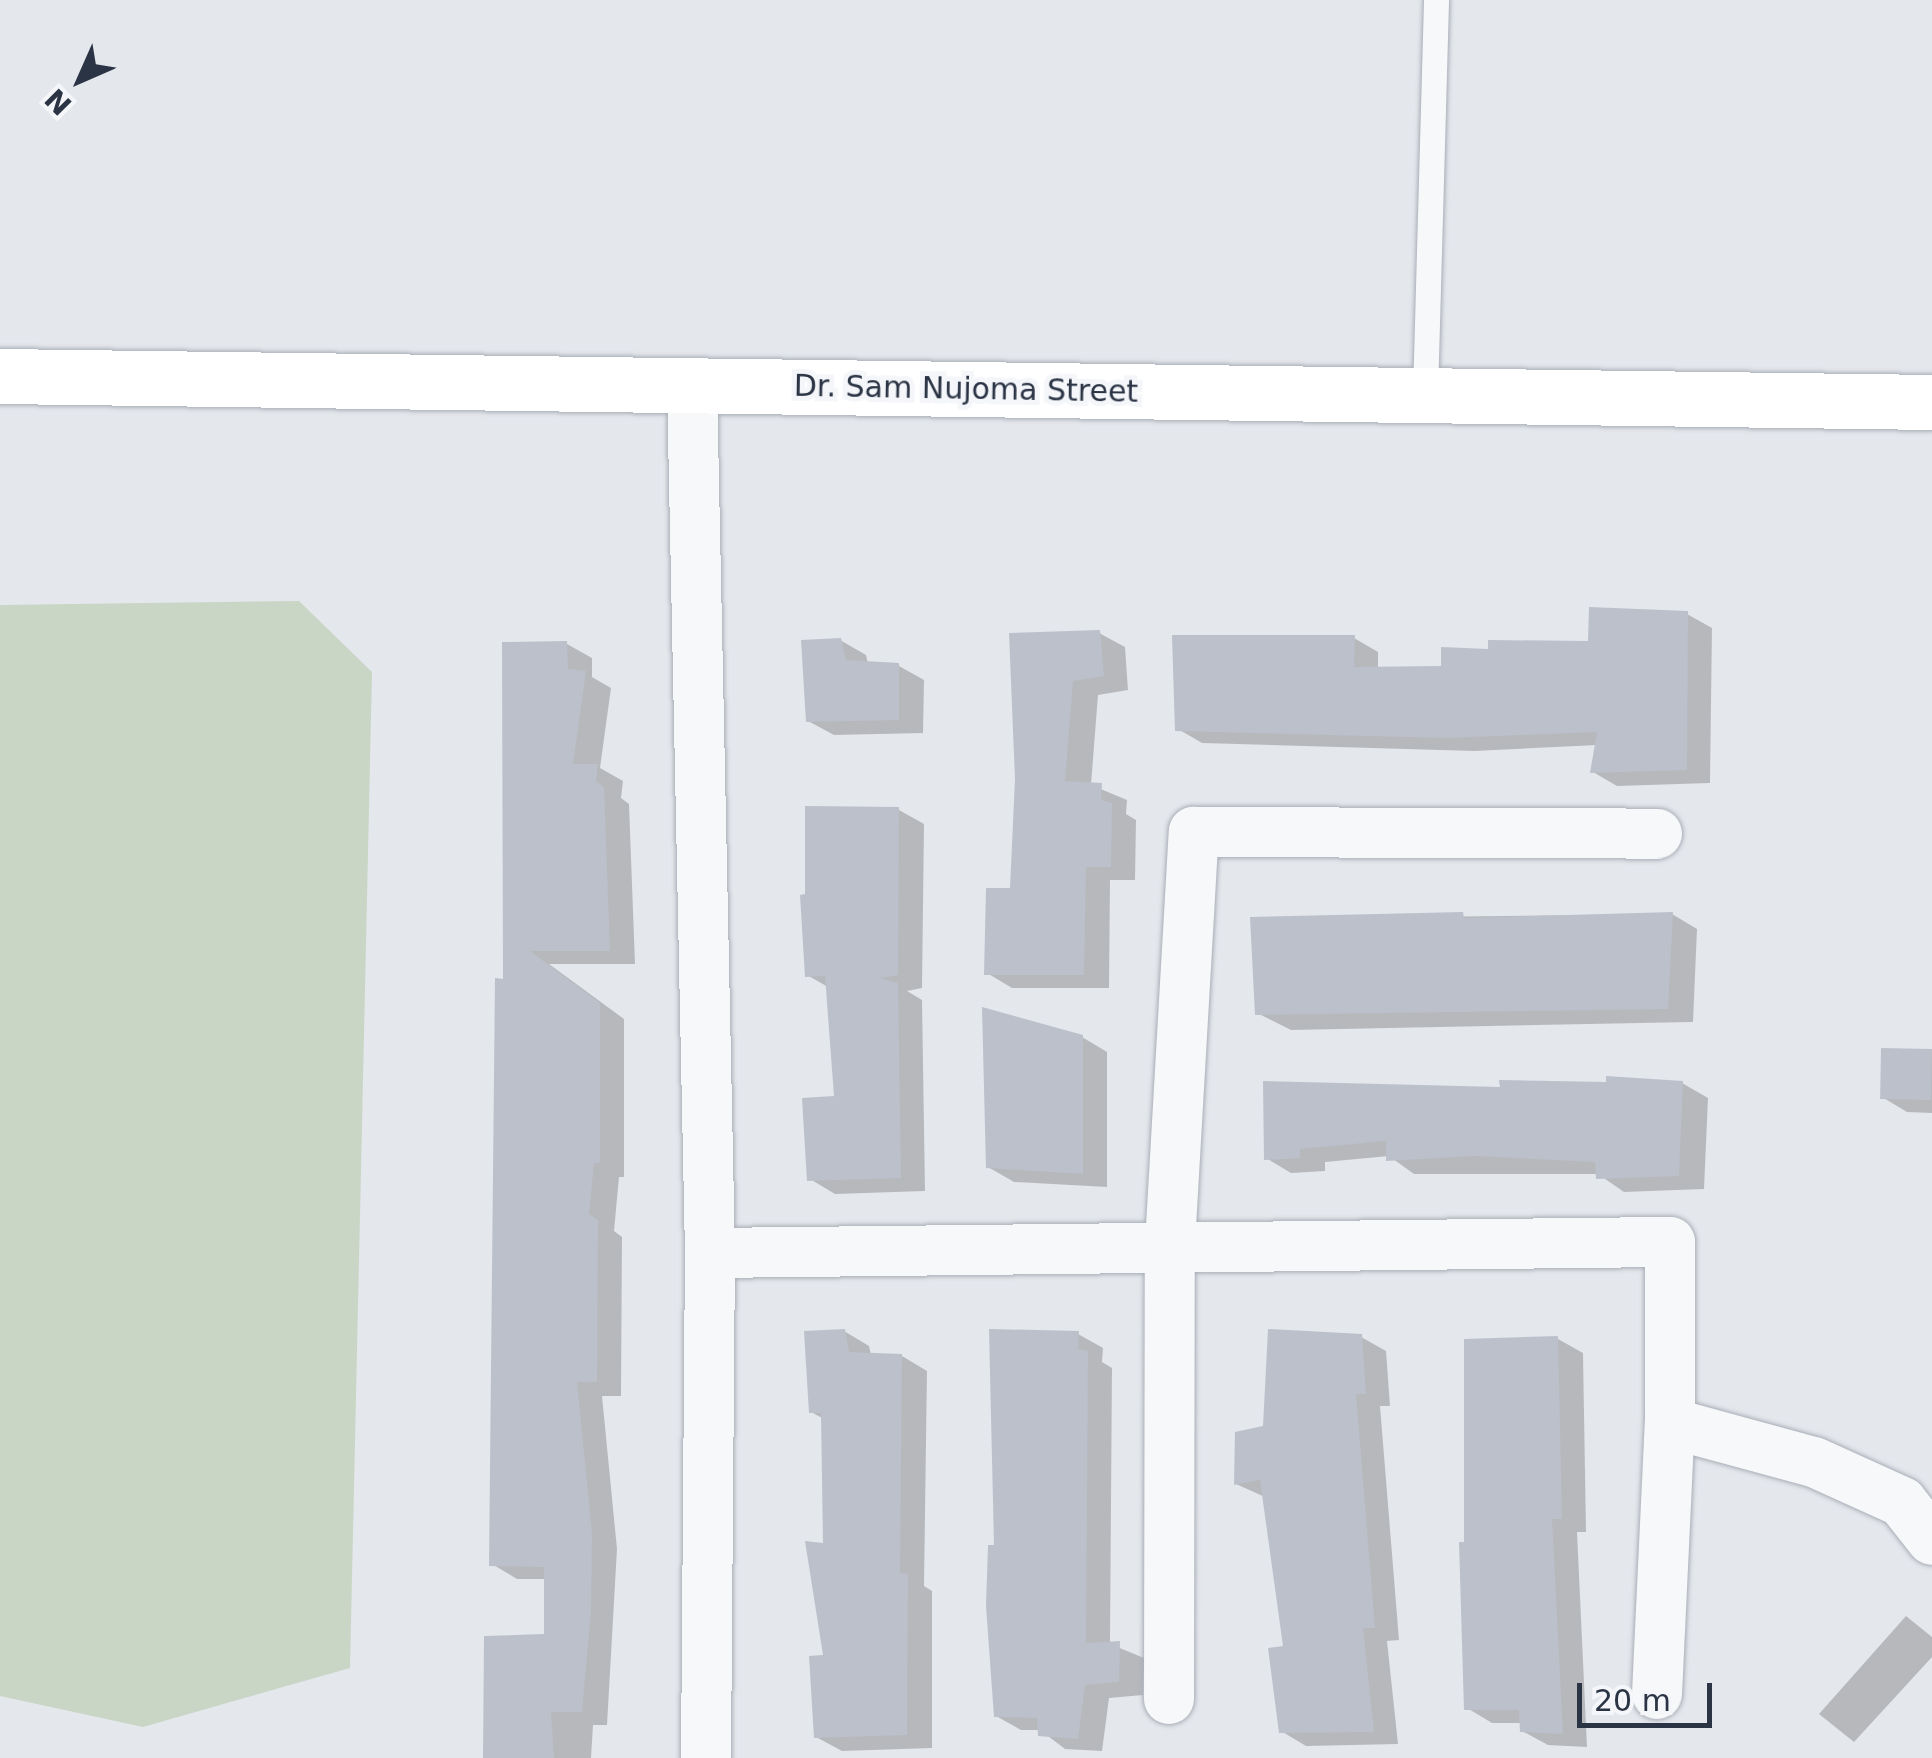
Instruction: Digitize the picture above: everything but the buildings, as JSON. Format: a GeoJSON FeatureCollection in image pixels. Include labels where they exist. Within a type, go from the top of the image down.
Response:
{"type":"FeatureCollection","features":[{"type":"Feature","properties":{"kind":"street","name":"Dr. Sam Nujoma Street"},"geometry":{"type":"LineString","coordinates":[[0,376],[1932,402]]}},
{"type":"Feature","properties":{"kind":"street"},"geometry":{"type":"LineString","coordinates":[[692,386],[710,1253],[706,1758]]}},
{"type":"Feature","properties":{"kind":"street"},"geometry":{"type":"LineString","coordinates":[[1168,1700],[1170,1244],[1194,832],[1657,834]]}},
{"type":"Feature","properties":{"kind":"street"},"geometry":{"type":"LineString","coordinates":[[710,1253],[1170,1244],[1670,1242],[1670,1423],[1657,1694]]}},
{"type":"Feature","properties":{"kind":"street"},"geometry":{"type":"LineString","coordinates":[[1670,1423],[1814,1462],[1902,1502],[1932,1540]]}},
{"type":"Feature","properties":{"kind":"lane"},"geometry":{"type":"LineString","coordinates":[[1425,395],[1436,0]]}},
{"type":"Feature","properties":{"kind":"green space"},"geometry":{"type":"Polygon","coordinates":[[[299,601],[372,672],[350,1668],[143,1727],[0,1696],[0,605],[299,601]]]}}]}
